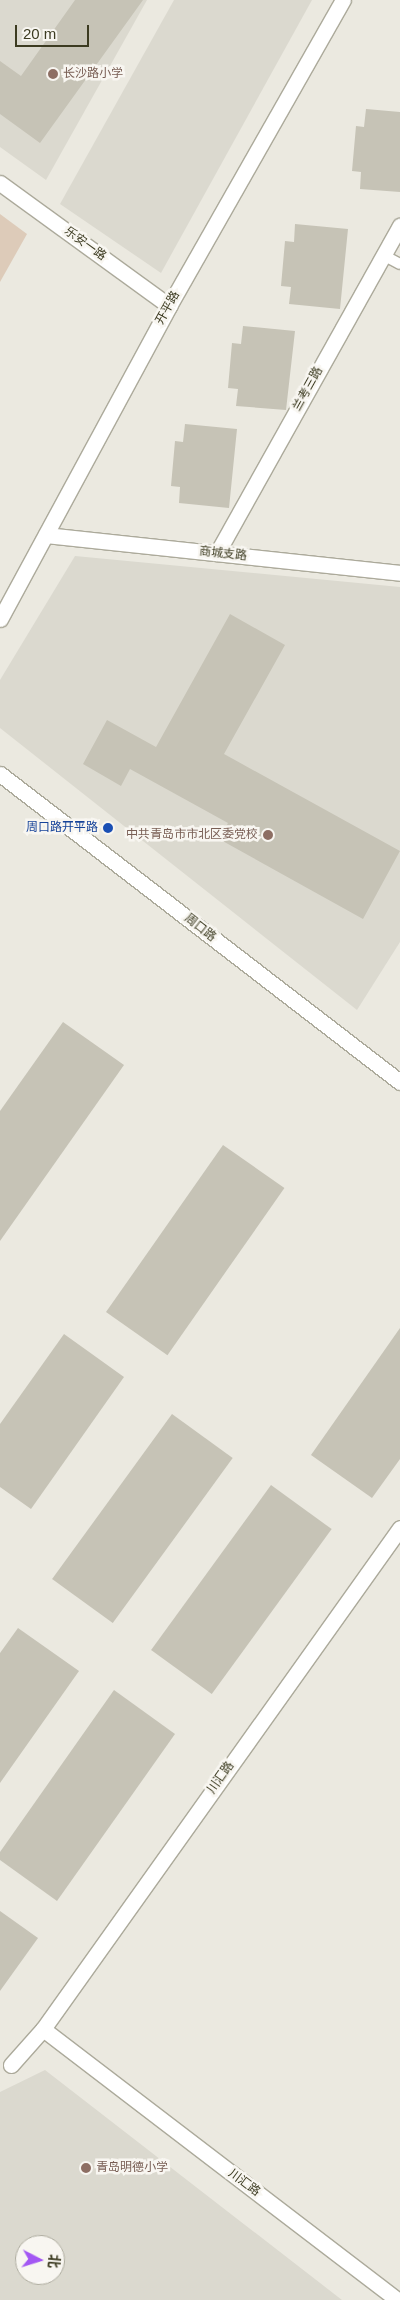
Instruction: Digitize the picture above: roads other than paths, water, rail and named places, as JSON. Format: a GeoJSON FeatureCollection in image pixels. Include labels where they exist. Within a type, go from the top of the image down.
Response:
{"type":"FeatureCollection","features":[{"type":"Feature","properties":{"kind":"street","name":"开平路"},"geometry":{"type":"LineString","coordinates":[[0,619],[169,306],[343,0]]}},
{"type":"Feature","properties":{"kind":"street","name":"乐安一路"},"geometry":{"type":"LineString","coordinates":[[0,183],[169,306]]}},
{"type":"Feature","properties":{"kind":"street","name":"兰考三路"},"geometry":{"type":"LineString","coordinates":[[217,553],[400,226]]}},
{"type":"Feature","properties":{"kind":"street","name":"商城支路"},"geometry":{"type":"LineString","coordinates":[[46,535],[400,573]]}},
{"type":"Feature","properties":{"kind":"street","name":"周口路"},"geometry":{"type":"LineString","coordinates":[[0,774],[400,1082]]}},
{"type":"Feature","properties":{"kind":"street","name":"川汇路"},"geometry":{"type":"LineString","coordinates":[[11,2065],[43,2029],[400,1528]]}},
{"type":"Feature","properties":{"kind":"street","name":"川汇路"},"geometry":{"type":"LineString","coordinates":[[43,2029],[397,2300]]}},
{"type":"Feature","properties":{"kind":"lane"},"geometry":{"type":"LineString","coordinates":[[383,255],[400,264]]}},
{"type":"Feature","properties":{"kind":"place","name":"长沙路小学"},"geometry":{"type":"Point","coordinates":[53,74]}},
{"type":"Feature","properties":{"kind":"place","name":"周口路开平路"},"geometry":{"type":"Point","coordinates":[108,828]}},
{"type":"Feature","properties":{"kind":"place","name":"中共青岛市市北区委党校"},"geometry":{"type":"Point","coordinates":[268,835]}},
{"type":"Feature","properties":{"kind":"place","name":"青岛明德小学"},"geometry":{"type":"Point","coordinates":[86,2168]}}]}
